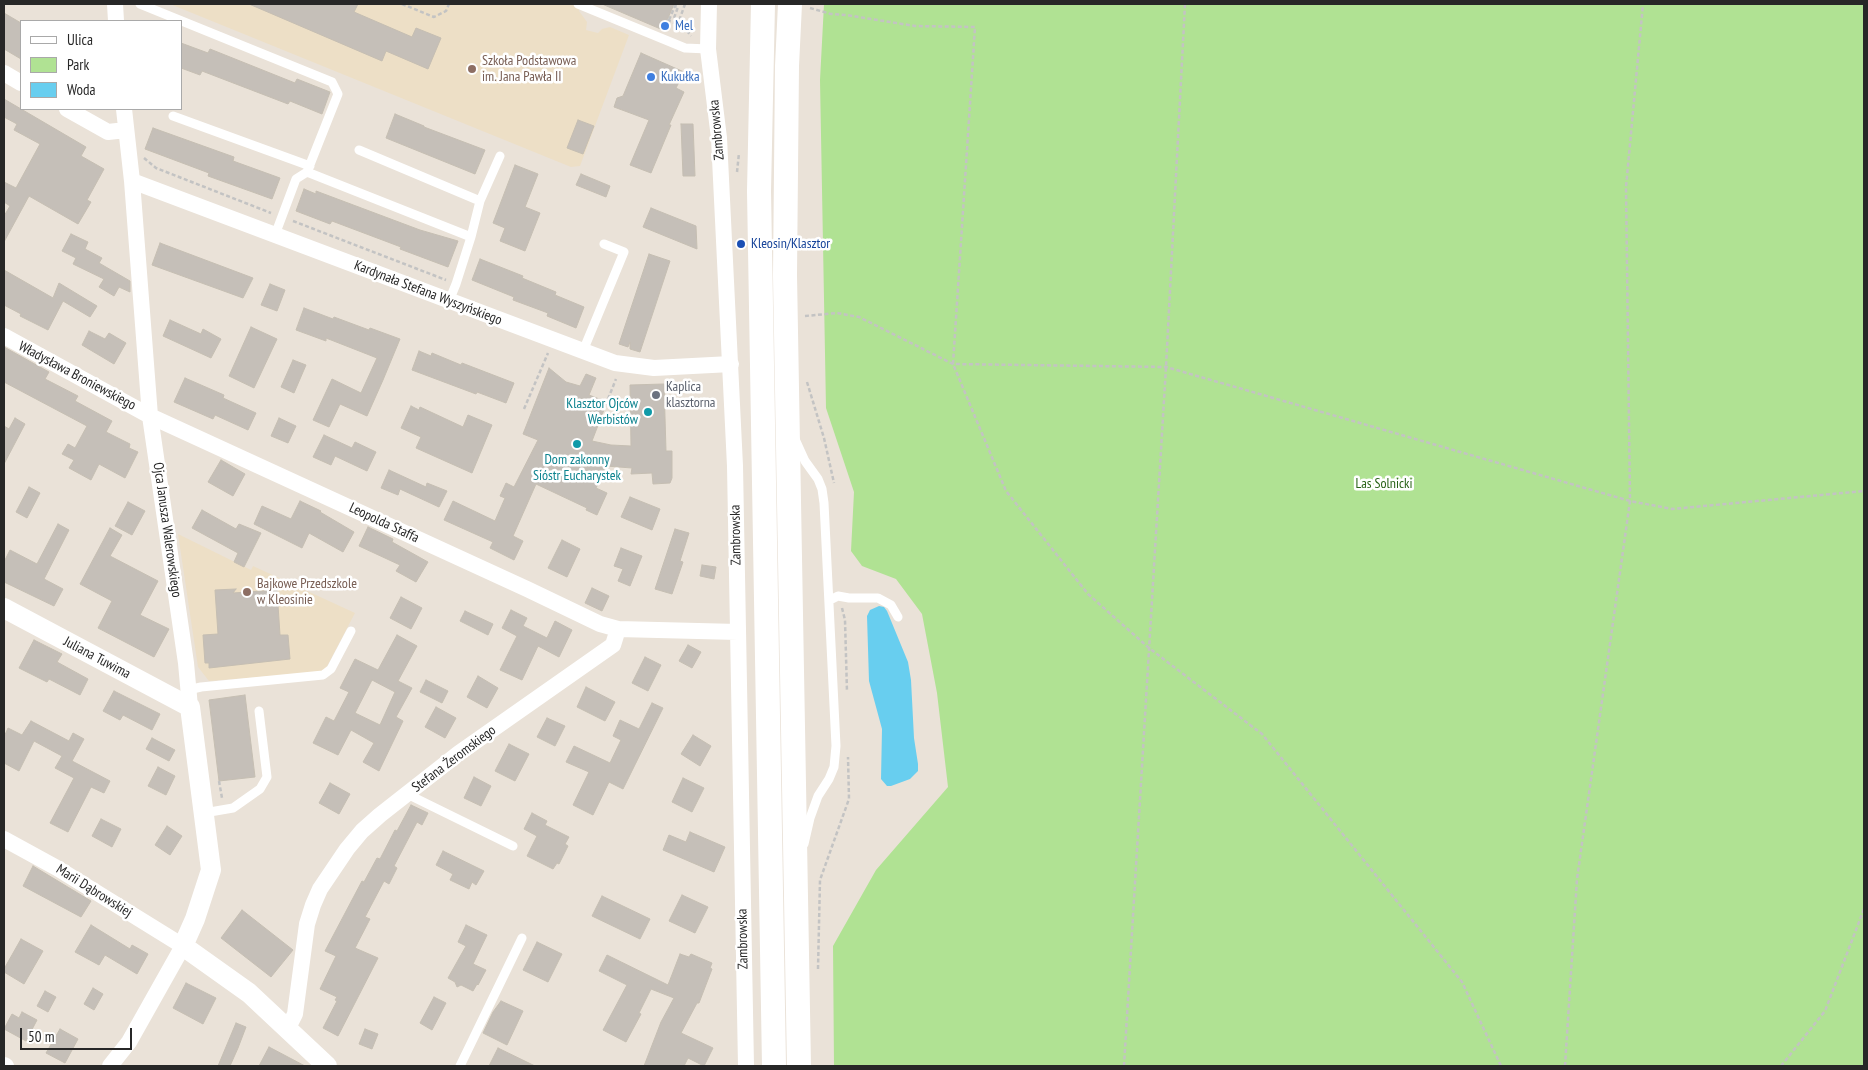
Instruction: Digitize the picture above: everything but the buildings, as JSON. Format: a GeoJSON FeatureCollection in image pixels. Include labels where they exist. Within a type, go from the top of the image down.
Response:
{"type":"FeatureCollection","features":[{"type":"Feature","properties":{"kind":"main road","name":"Zambrowska"},"geometry":{"type":"LineString","coordinates":[[763,4],[760,191],[774,1066]]}},
{"type":"Feature","properties":{"kind":"main road"},"geometry":{"type":"LineString","coordinates":[[798,5],[787,66],[786,316],[799,1066]]}},
{"type":"Feature","properties":{"kind":"street"},"geometry":{"type":"LineString","coordinates":[[115,4],[116,20]]}},
{"type":"Feature","properties":{"kind":"street","name":"Zambrowska"},"geometry":{"type":"LineString","coordinates":[[709,4],[708,49],[720,138],[731,364],[746,1066]]}},
{"type":"Feature","properties":{"kind":"street"},"geometry":{"type":"LineString","coordinates":[[4,73],[20,82]]}},
{"type":"Feature","properties":{"kind":"street"},"geometry":{"type":"LineString","coordinates":[[69,110],[108,132],[126,130]]}},
{"type":"Feature","properties":{"kind":"street","name":"Ojca Janusza Walerowskiego"},"geometry":{"type":"LineString","coordinates":[[124,110],[132,181],[150,416],[211,870],[196,919],[183,946]]}},
{"type":"Feature","properties":{"kind":"street","name":"Kardynała Stefana Wyszyńskiego"},"geometry":{"type":"LineString","coordinates":[[132,181],[614,363],[654,368],[731,364]]}},
{"type":"Feature","properties":{"kind":"street","name":"Władysława Broniewskiego"},"geometry":{"type":"LineString","coordinates":[[4,336],[150,416]]}},
{"type":"Feature","properties":{"kind":"street","name":"Leopolda Staffa"},"geometry":{"type":"LineString","coordinates":[[150,416],[527,588],[600,624],[618,629]]}},
{"type":"Feature","properties":{"kind":"street","name":"Juliana Tuwima"},"geometry":{"type":"LineString","coordinates":[[4,608],[189,698]]}},
{"type":"Feature","properties":{"kind":"street"},"geometry":{"type":"LineString","coordinates":[[618,629],[738,632]]}},
{"type":"Feature","properties":{"kind":"street","name":"Stefana Żeromskiego"},"geometry":{"type":"LineString","coordinates":[[288,1028],[295,1014],[306,924],[320,889],[347,848],[362,831],[459,753],[613,645],[618,629]]}},
{"type":"Feature","properties":{"kind":"street","name":"Marii Dąbrowskiej"},"geometry":{"type":"LineString","coordinates":[[4,839],[58,868],[183,946]]}},
{"type":"Feature","properties":{"kind":"street"},"geometry":{"type":"LineString","coordinates":[[110,1066],[129,1042],[183,946],[249,993],[288,1028],[319,1064]]}},
{"type":"Feature","properties":{"kind":"lane"},"geometry":{"type":"LineString","coordinates":[[140,4],[179,20]]}},
{"type":"Feature","properties":{"kind":"lane"},"geometry":{"type":"LineString","coordinates":[[578,4],[685,48],[708,49]]}},
{"type":"Feature","properties":{"kind":"lane"},"geometry":{"type":"LineString","coordinates":[[182,21],[332,82],[338,94],[309,169],[296,179],[275,235]]}},
{"type":"Feature","properties":{"kind":"lane"},"geometry":{"type":"LineString","coordinates":[[173,116],[309,169],[471,237]]}},
{"type":"Feature","properties":{"kind":"lane"},"geometry":{"type":"LineString","coordinates":[[359,150],[480,202]]}},
{"type":"Feature","properties":{"kind":"lane"},"geometry":{"type":"LineString","coordinates":[[449,302],[471,237],[480,202],[500,156]]}},
{"type":"Feature","properties":{"kind":"lane"},"geometry":{"type":"LineString","coordinates":[[582,351],[624,252],[604,244]]}},
{"type":"Feature","properties":{"kind":"lane"},"geometry":{"type":"LineString","coordinates":[[787,419],[805,461],[818,479],[822,490],[830,600],[836,746],[834,767],[818,796],[810,818],[796,884]]}},
{"type":"Feature","properties":{"kind":"lane"},"geometry":{"type":"LineString","coordinates":[[830,600],[838,596],[878,598],[891,605],[898,617]]}},
{"type":"Feature","properties":{"kind":"lane"},"geometry":{"type":"LineString","coordinates":[[189,698],[201,687],[323,675],[331,668],[351,632]]}},
{"type":"Feature","properties":{"kind":"lane"},"geometry":{"type":"LineString","coordinates":[[204,813],[233,808],[260,789],[267,777],[259,711]]}},
{"type":"Feature","properties":{"kind":"lane"},"geometry":{"type":"LineString","coordinates":[[407,794],[513,846]]}},
{"type":"Feature","properties":{"kind":"lane"},"geometry":{"type":"LineString","coordinates":[[460,1066],[522,938]]}},
{"type":"Feature","properties":{"kind":"path"},"geometry":{"type":"LineString","coordinates":[[402,4],[434,17],[446,11],[449,4]]}},
{"type":"Feature","properties":{"kind":"path"},"geometry":{"type":"LineString","coordinates":[[678,24],[684,4]]}},
{"type":"Feature","properties":{"kind":"path"},"geometry":{"type":"LineString","coordinates":[[1124,1066],[1166,367],[1185,4]]}},
{"type":"Feature","properties":{"kind":"path"},"geometry":{"type":"LineString","coordinates":[[1565,1066],[1577,879],[1630,501],[1626,187],[1643,4]]}},
{"type":"Feature","properties":{"kind":"path"},"geometry":{"type":"LineString","coordinates":[[798,5],[831,14],[914,26],[975,27],[953,364],[1006,491],[1088,594],[1149,648],[1262,734],[1462,982],[1501,1066]]}},
{"type":"Feature","properties":{"kind":"path"},"geometry":{"type":"LineString","coordinates":[[679,20],[674,18],[678,7],[675,6],[668,20],[684,27]]}},
{"type":"Feature","properties":{"kind":"path"},"geometry":{"type":"LineString","coordinates":[[737,173],[740,146]]}},
{"type":"Feature","properties":{"kind":"path"},"geometry":{"type":"LineString","coordinates":[[129,155],[145,158],[156,168],[456,284]]}},
{"type":"Feature","properties":{"kind":"path"},"geometry":{"type":"LineString","coordinates":[[786,316],[836,313],[859,317],[953,364],[1166,367],[1630,501],[1672,509],[1864,491]]}},
{"type":"Feature","properties":{"kind":"path"},"geometry":{"type":"LineString","coordinates":[[524,409],[549,352]]}},
{"type":"Feature","properties":{"kind":"path"},"geometry":{"type":"LineString","coordinates":[[608,399],[617,375]]}},
{"type":"Feature","properties":{"kind":"path"},"geometry":{"type":"LineString","coordinates":[[1780,1066],[1825,1011],[1864,910]]}},
{"type":"Feature","properties":{"kind":"shaded area","name":"Szkoła Podstawowa im. Jana Pawła II"},"geometry":{"type":"Polygon","coordinates":[[[170,4],[582,4],[579,11],[587,22],[586,30],[598,33],[602,29],[610,27],[629,35],[580,166],[571,167],[170,4]]]}},
{"type":"Feature","properties":{"kind":"shaded area","name":"Bajkowe Przedszkole w Kleosinie"},"geometry":{"type":"Polygon","coordinates":[[[178,534],[251,570],[253,566],[355,613],[324,672],[209,681],[198,667],[178,534]]]}},
{"type":"Feature","properties":{"kind":"green space","name":"Las Solnicki"},"geometry":{"type":"Polygon","coordinates":[[[824,4],[1864,4],[1864,1066],[834,1066],[833,946],[876,870],[948,787],[937,693],[922,614],[896,579],[862,566],[851,551],[854,492],[826,408],[820,80],[824,4]]]}},
{"type":"Feature","properties":{"kind":"water"},"geometry":{"type":"Polygon","coordinates":[[[879,606],[884,607],[887,611],[908,662],[918,764],[918,771],[910,779],[891,786],[887,786],[881,779],[882,729],[869,681],[867,616],[870,610],[879,606]]]}},
{"type":"Feature","properties":{"kind":"place","name":"Mel"},"geometry":{"type":"Point","coordinates":[665,26]}},
{"type":"Feature","properties":{"kind":"place","name":"Szkoła Podstawowa im. Jana Pawła II"},"geometry":{"type":"Point","coordinates":[472,69]}},
{"type":"Feature","properties":{"kind":"place","name":"Kukułka"},"geometry":{"type":"Point","coordinates":[651,77]}},
{"type":"Feature","properties":{"kind":"place","name":"Kleosin/Klasztor"},"geometry":{"type":"Point","coordinates":[741,244]}},
{"type":"Feature","properties":{"kind":"place","name":"Kaplica klasztorna"},"geometry":{"type":"Point","coordinates":[656,395]}},
{"type":"Feature","properties":{"kind":"place","name":"Klasztor Ojców Werbistów"},"geometry":{"type":"Point","coordinates":[648,412]}},
{"type":"Feature","properties":{"kind":"place","name":"Dom zakonny Sióstr Eucharystek"},"geometry":{"type":"Point","coordinates":[577,444]}},
{"type":"Feature","properties":{"kind":"place","name":"Bajkowe Przedszkole w Kleosinie"},"geometry":{"type":"Point","coordinates":[247,592]}}]}
